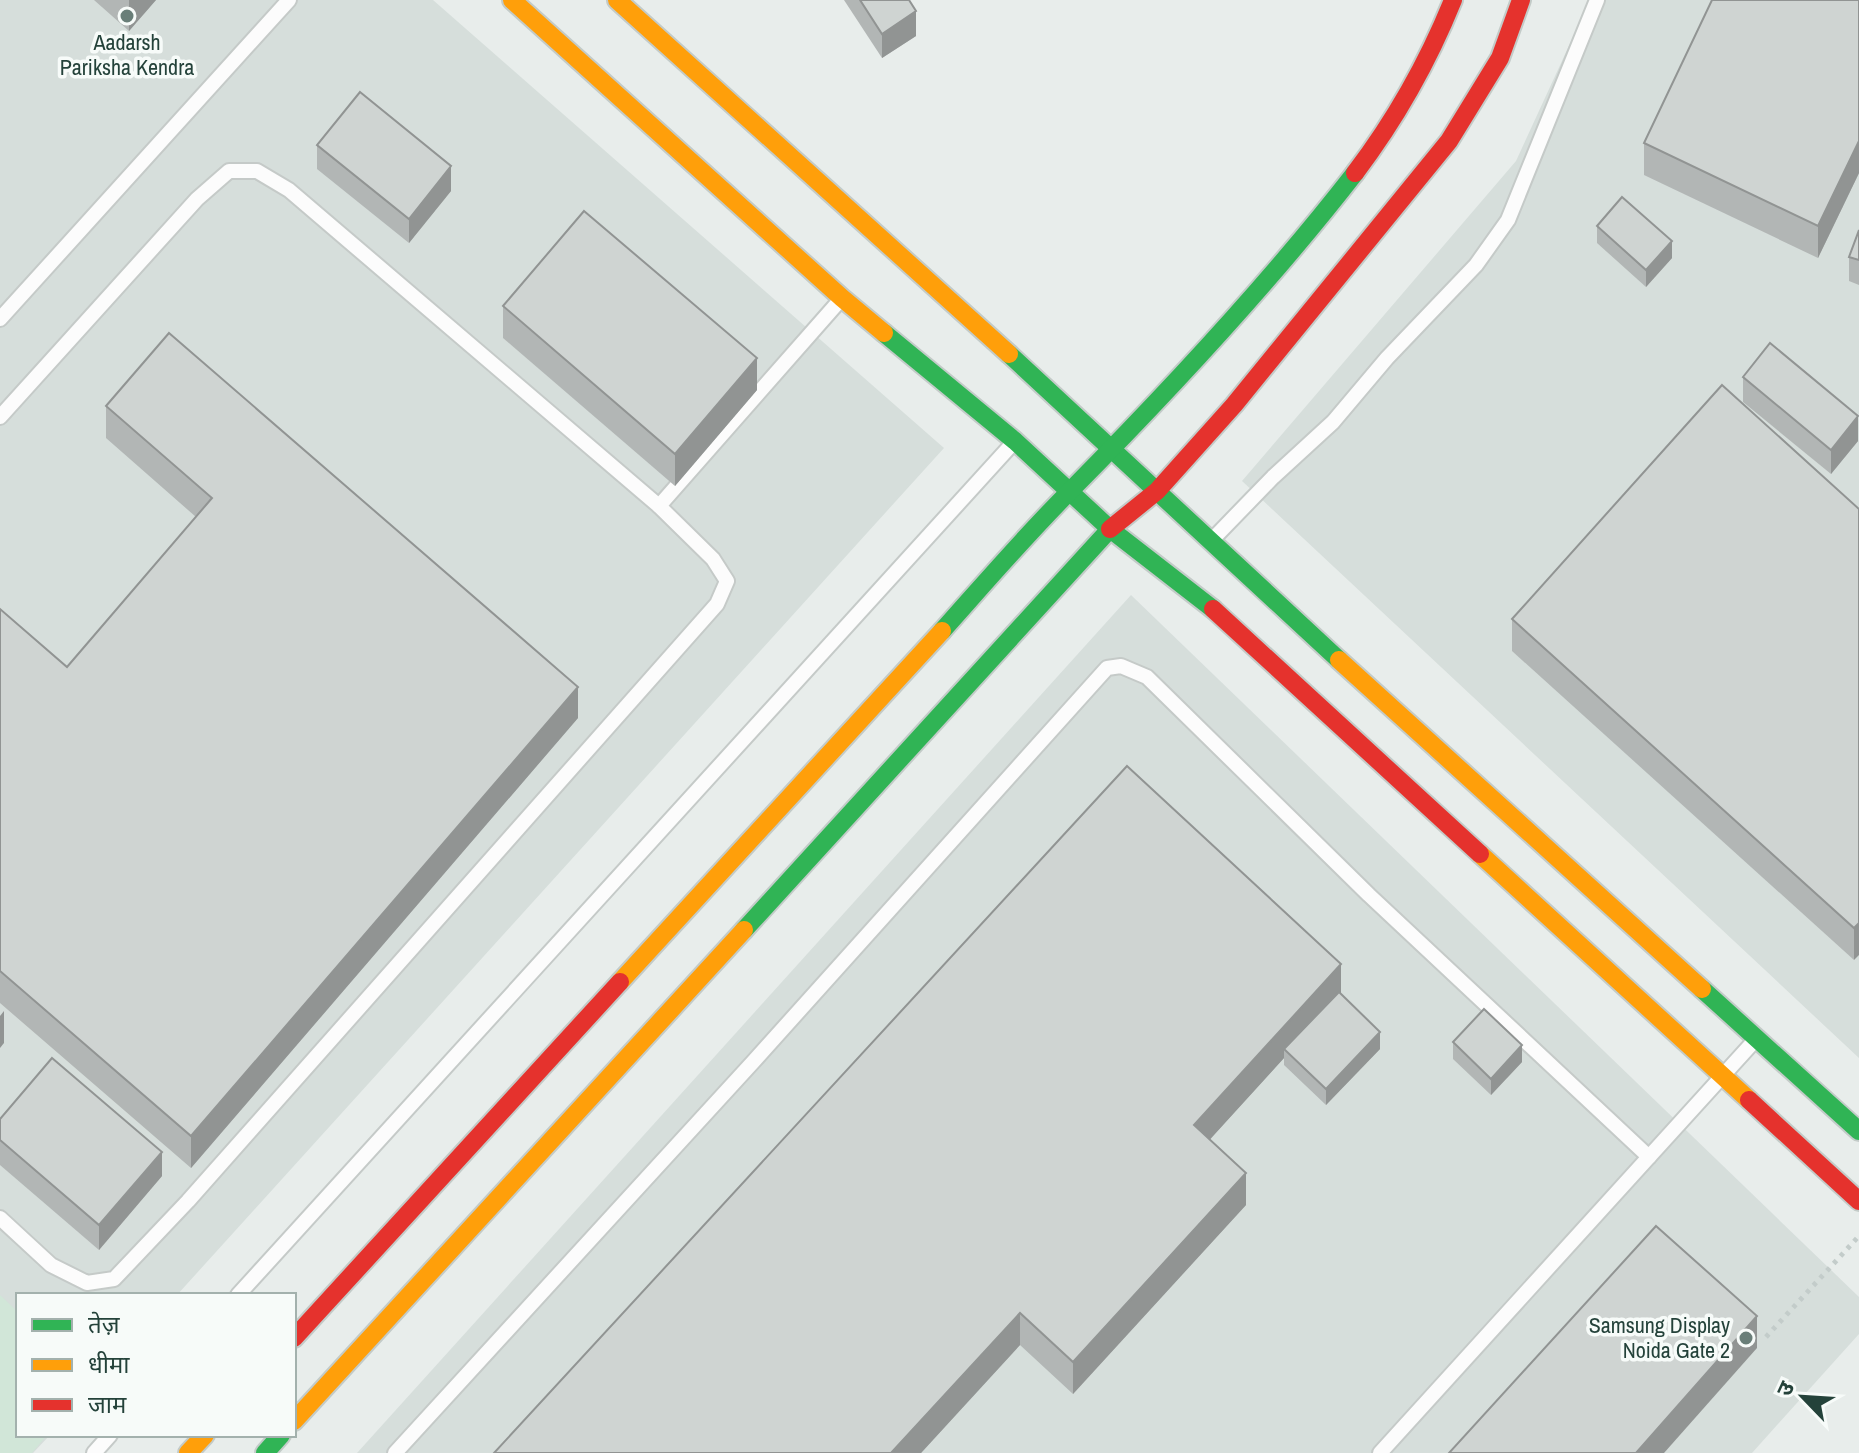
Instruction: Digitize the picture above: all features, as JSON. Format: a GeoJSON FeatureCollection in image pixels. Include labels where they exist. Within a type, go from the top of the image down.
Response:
{"type":"FeatureCollection","features":[{"type":"Feature","properties":{"kind":"street"},"geometry":{"type":"LineString","coordinates":[[512,0],[842,298],[1015,441],[1110,529],[1205,602],[1859,1201]]}},
{"type":"Feature","properties":{"kind":"street"},"geometry":{"type":"LineString","coordinates":[[617,0],[1115,450],[1209,542],[1859,1131]]}},
{"type":"Feature","properties":{"kind":"street"},"geometry":{"type":"LineString","coordinates":[[296,1336],[1069,492],[1115,450],[1327,211],[1392,122],[1441,35],[1453,0]]}},
{"type":"Feature","properties":{"kind":"street"},"geometry":{"type":"LineString","coordinates":[[296,1419],[1110,529],[1157,491],[1234,405],[1449,141],[1500,58],[1521,0]]}},
{"type":"Feature","properties":{"kind":"street"},"geometry":{"type":"LineString","coordinates":[[188,1453],[203,1437]]}},
{"type":"Feature","properties":{"kind":"street"},"geometry":{"type":"LineString","coordinates":[[265,1453],[279,1437]]}},
{"type":"Feature","properties":{"kind":"lane"},"geometry":{"type":"LineString","coordinates":[[0,319],[289,0]]}},
{"type":"Feature","properties":{"kind":"lane"},"geometry":{"type":"LineString","coordinates":[[1209,542],[1333,422],[1387,358],[1476,265],[1508,220],[1597,0]]}},
{"type":"Feature","properties":{"kind":"lane"},"geometry":{"type":"LineString","coordinates":[[0,417],[197,199],[229,171],[257,171],[289,190],[659,506],[713,559],[727,581],[717,604],[188,1201],[114,1279],[87,1283],[51,1265],[0,1218]]}},
{"type":"Feature","properties":{"kind":"lane"},"geometry":{"type":"LineString","coordinates":[[659,506],[842,298]]}},
{"type":"Feature","properties":{"kind":"lane"},"geometry":{"type":"LineString","coordinates":[[240,1293],[1015,441]]}},
{"type":"Feature","properties":{"kind":"lane"},"geometry":{"type":"LineString","coordinates":[[395,1453],[753,1062],[1107,668],[1121,666],[1147,677],[1369,895],[1649,1157]]}},
{"type":"Feature","properties":{"kind":"lane"},"geometry":{"type":"LineString","coordinates":[[1380,1453],[1758,1038]]}},
{"type":"Feature","properties":{"kind":"lane"},"geometry":{"type":"LineString","coordinates":[[94,1453],[108,1437]]}},
{"type":"Feature","properties":{"kind":"path"},"geometry":{"type":"LineString","coordinates":[[1766,1337],[1859,1236]]}},
{"type":"Feature","properties":{"kind":"shaded area"},"geometry":{"type":"Polygon","coordinates":[[[0,0],[433,0],[944,448],[179,1293],[16,1293],[16,1437],[48,1437],[33,1453],[0,1453],[0,0]]]}},
{"type":"Feature","properties":{"kind":"shaded area"},"geometry":{"type":"Polygon","coordinates":[[[1590,0],[1859,0],[1859,1058],[1242,481],[1516,161],[1590,0]]]}},
{"type":"Feature","properties":{"kind":"shaded area"},"geometry":{"type":"Polygon","coordinates":[[[1131,595],[1859,1297],[1859,1334],[1752,1453],[357,1453],[1131,595]]]}},
{"type":"Feature","properties":{"kind":"green space"},"geometry":{"type":"Polygon","coordinates":[[[0,1295],[16,1310],[16,1437],[45,1437],[32,1453],[0,1453],[0,1295]]]}},
{"type":"Feature","properties":{"kind":"building"},"geometry":{"type":"Polygon","coordinates":[[[860,0],[909,0],[916,11],[882,34],[860,0]]]}},
{"type":"Feature","properties":{"kind":"building"},"geometry":{"type":"Polygon","coordinates":[[[1712,0],[1859,0],[1859,141],[1818,226],[1644,143],[1712,0]]]}},
{"type":"Feature","properties":{"kind":"building"},"geometry":{"type":"Polygon","coordinates":[[[360,92],[451,166],[409,219],[317,145],[360,92]]]}},
{"type":"Feature","properties":{"kind":"building"},"geometry":{"type":"Polygon","coordinates":[[[1622,197],[1672,241],[1646,270],[1597,226],[1622,197]]]}},
{"type":"Feature","properties":{"kind":"building"},"geometry":{"type":"Polygon","coordinates":[[[584,211],[757,358],[675,454],[503,306],[584,211]]]}},
{"type":"Feature","properties":{"kind":"building"},"geometry":{"type":"Polygon","coordinates":[[[1859,230],[1859,260],[1849,257],[1859,230]]]}},
{"type":"Feature","properties":{"kind":"building"},"geometry":{"type":"Polygon","coordinates":[[[169,333],[578,687],[191,1136],[0,971],[0,609],[67,667],[212,498],[106,406],[169,333]]]}},
{"type":"Feature","properties":{"kind":"building"},"geometry":{"type":"Polygon","coordinates":[[[1770,343],[1858,416],[1831,450],[1743,377],[1770,343]]]}},
{"type":"Feature","properties":{"kind":"building"},"geometry":{"type":"Polygon","coordinates":[[[1722,385],[1859,509],[1859,923],[1854,928],[1512,619],[1722,385]]]}},
{"type":"Feature","properties":{"kind":"building"},"geometry":{"type":"Polygon","coordinates":[[[1127,766],[1341,964],[1194,1125],[1246,1173],[1073,1362],[1020,1313],[891,1453],[494,1453],[1127,766]]]}},
{"type":"Feature","properties":{"kind":"building"},"geometry":{"type":"Polygon","coordinates":[[[1339,992],[1380,1032],[1326,1089],[1284,1049],[1339,992]]]}},
{"type":"Feature","properties":{"kind":"building"},"geometry":{"type":"Polygon","coordinates":[[[1484,1009],[1522,1045],[1491,1079],[1453,1042],[1484,1009]]]}},
{"type":"Feature","properties":{"kind":"building"},"geometry":{"type":"Polygon","coordinates":[[[52,1058],[162,1152],[99,1225],[0,1140],[0,1119],[52,1058]]]}},
{"type":"Feature","properties":{"kind":"building"},"geometry":{"type":"Polygon","coordinates":[[[1656,1226],[1757,1316],[1636,1453],[1449,1453],[1656,1226]]]}},
{"type":"Feature","properties":{"kind":"traffic: fast"},"geometry":{"type":"LineString","coordinates":[[942,631],[1037,525],[1217,336],[1288,256],[1355,173]]}},
{"type":"Feature","properties":{"kind":"traffic: fast"},"geometry":{"type":"LineString","coordinates":[[884,333],[1015,441],[1110,529],[1213,609]]}},
{"type":"Feature","properties":{"kind":"traffic: fast"},"geometry":{"type":"LineString","coordinates":[[1009,354],[1339,660]]}},
{"type":"Feature","properties":{"kind":"traffic: fast"},"geometry":{"type":"LineString","coordinates":[[744,930],[1110,529]]}},
{"type":"Feature","properties":{"kind":"traffic: fast"},"geometry":{"type":"LineString","coordinates":[[1702,989],[1859,1131]]}},
{"type":"Feature","properties":{"kind":"traffic: fast"},"geometry":{"type":"LineString","coordinates":[[265,1453],[279,1437]]}},
{"type":"Feature","properties":{"kind":"traffic: slow"},"geometry":{"type":"LineString","coordinates":[[512,0],[884,333]]}},
{"type":"Feature","properties":{"kind":"traffic: slow"},"geometry":{"type":"LineString","coordinates":[[617,0],[1009,354]]}},
{"type":"Feature","properties":{"kind":"traffic: slow"},"geometry":{"type":"LineString","coordinates":[[620,982],[942,631]]}},
{"type":"Feature","properties":{"kind":"traffic: slow"},"geometry":{"type":"LineString","coordinates":[[1339,660],[1702,989]]}},
{"type":"Feature","properties":{"kind":"traffic: slow"},"geometry":{"type":"LineString","coordinates":[[1480,854],[1749,1100]]}},
{"type":"Feature","properties":{"kind":"traffic: slow"},"geometry":{"type":"LineString","coordinates":[[296,1419],[744,930]]}},
{"type":"Feature","properties":{"kind":"traffic: slow"},"geometry":{"type":"LineString","coordinates":[[188,1453],[203,1437]]}},
{"type":"Feature","properties":{"kind":"traffic: jam"},"geometry":{"type":"LineString","coordinates":[[1355,173],[1410,90],[1453,0]]}},
{"type":"Feature","properties":{"kind":"traffic: jam"},"geometry":{"type":"LineString","coordinates":[[1110,529],[1157,491],[1234,405],[1449,141],[1500,58],[1521,0]]}},
{"type":"Feature","properties":{"kind":"traffic: jam"},"geometry":{"type":"LineString","coordinates":[[1213,609],[1480,854]]}},
{"type":"Feature","properties":{"kind":"traffic: jam"},"geometry":{"type":"LineString","coordinates":[[296,1336],[620,982]]}},
{"type":"Feature","properties":{"kind":"traffic: jam"},"geometry":{"type":"LineString","coordinates":[[1749,1100],[1859,1201]]}},
{"type":"Feature","properties":{"kind":"place","name":"Aadarsh Pariksha Kendra"},"geometry":{"type":"Point","coordinates":[127,16]}},
{"type":"Feature","properties":{"kind":"place","name":"Samsung Display Noida Gate 2"},"geometry":{"type":"Point","coordinates":[1746,1338]}}]}
